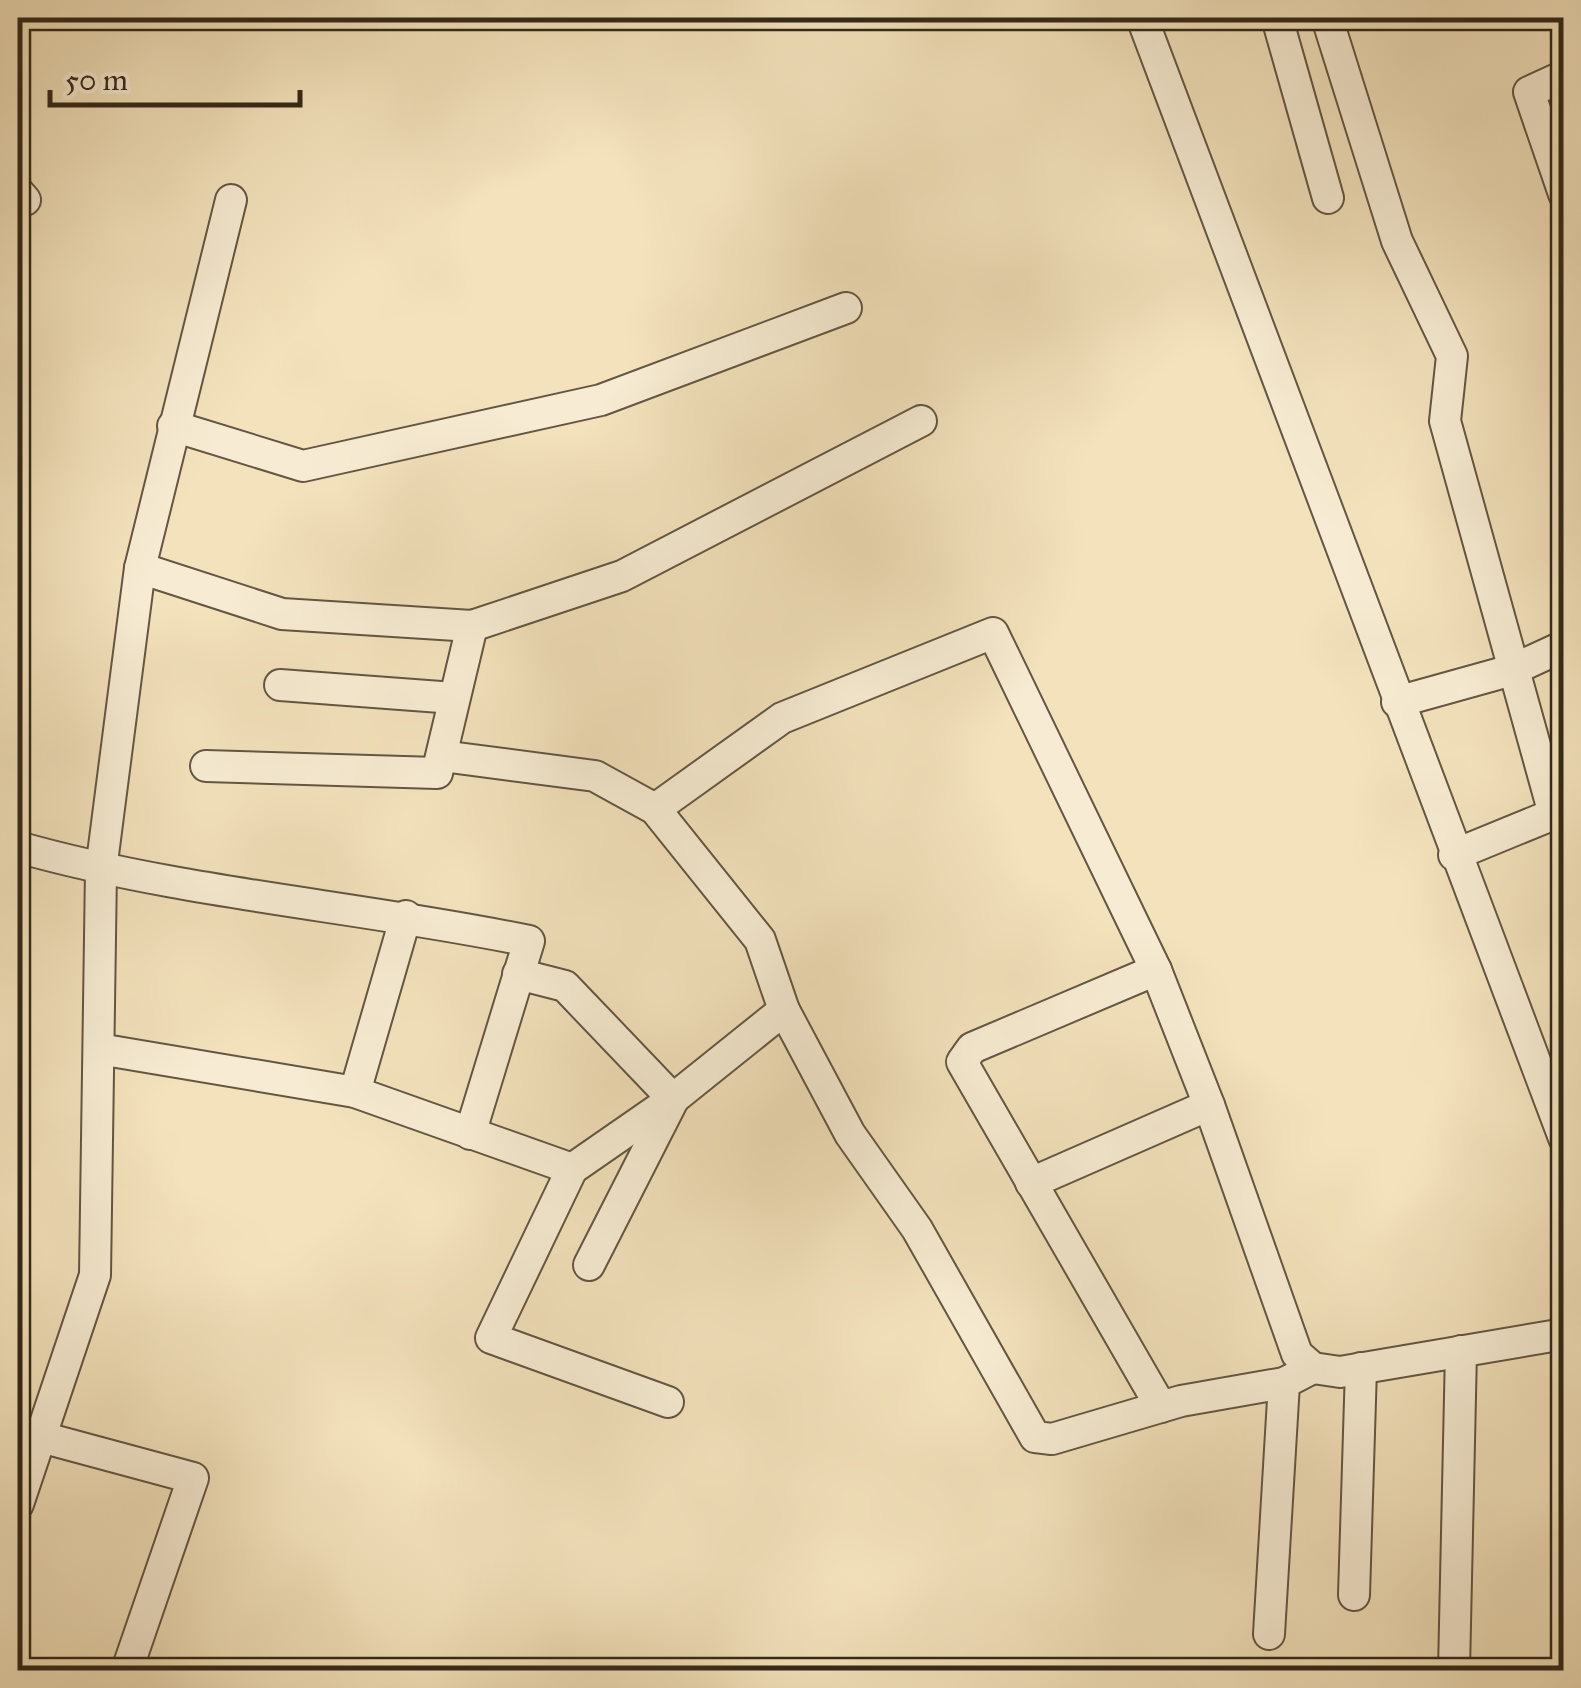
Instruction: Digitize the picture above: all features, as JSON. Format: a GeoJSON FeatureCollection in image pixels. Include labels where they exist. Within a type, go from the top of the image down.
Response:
{"type":"FeatureCollection","features":[{"type":"Feature","properties":{"kind":"street"},"geometry":{"type":"LineString","coordinates":[[1142,18],[1396,702],[1564,1138]]}},
{"type":"Feature","properties":{"kind":"street"},"geometry":{"type":"LineString","coordinates":[[1280,18],[1328,198]]}},
{"type":"Feature","properties":{"kind":"street"},"geometry":{"type":"LineString","coordinates":[[1328,18],[1397,240],[1452,356],[1445,421],[1559,828],[1454,855]]}},
{"type":"Feature","properties":{"kind":"street"},"geometry":{"type":"LineString","coordinates":[[1564,76],[1529,92],[1564,194]]}},
{"type":"Feature","properties":{"kind":"street"},"geometry":{"type":"LineString","coordinates":[[18,1504],[95,1275],[101,870],[140,568],[172,426],[231,200]]}},
{"type":"Feature","properties":{"kind":"street"},"geometry":{"type":"LineString","coordinates":[[172,426],[304,466],[601,400],[846,308]]}},
{"type":"Feature","properties":{"kind":"street"},"geometry":{"type":"LineString","coordinates":[[140,568],[282,614],[472,626],[622,576],[922,421]]}},
{"type":"Feature","properties":{"kind":"street"},"geometry":{"type":"LineString","coordinates":[[206,766],[438,772],[472,626]]}},
{"type":"Feature","properties":{"kind":"street"},"geometry":{"type":"LineString","coordinates":[[655,809],[782,718],[993,633],[1156,970],[1297,1354],[1313,1368],[1340,1372],[1564,1334]]}},
{"type":"Feature","properties":{"kind":"street"},"geometry":{"type":"LineString","coordinates":[[1396,702],[1512,670],[1564,646]]}},
{"type":"Feature","properties":{"kind":"street"},"geometry":{"type":"LineString","coordinates":[[280,685],[454,698]]}},
{"type":"Feature","properties":{"kind":"street"},"geometry":{"type":"LineString","coordinates":[[442,756],[595,776],[655,809],[760,940],[784,1010],[850,1134],[917,1229],[1035,1437],[1052,1439],[1161,1406],[1284,1383],[1313,1368]]}},
{"type":"Feature","properties":{"kind":"street"},"geometry":{"type":"LineString","coordinates":[[18,847],[101,870],[406,916],[529,941],[470,1134]]}},
{"type":"Feature","properties":{"kind":"street"},"geometry":{"type":"LineString","coordinates":[[355,1092],[406,916]]}},
{"type":"Feature","properties":{"kind":"street"},"geometry":{"type":"LineString","coordinates":[[1156,970],[965,1053],[964,1067],[1161,1406]]}},
{"type":"Feature","properties":{"kind":"street"},"geometry":{"type":"LineString","coordinates":[[518,974],[566,986],[673,1100]]}},
{"type":"Feature","properties":{"kind":"street"},"geometry":{"type":"LineString","coordinates":[[668,1402],[491,1338],[572,1169],[673,1100],[784,1010]]}},
{"type":"Feature","properties":{"kind":"street"},"geometry":{"type":"LineString","coordinates":[[99,1048],[355,1092],[572,1169]]}},
{"type":"Feature","properties":{"kind":"street"},"geometry":{"type":"LineString","coordinates":[[589,1265],[673,1100]]}},
{"type":"Feature","properties":{"kind":"street"},"geometry":{"type":"LineString","coordinates":[[1032,1182],[1209,1106]]}},
{"type":"Feature","properties":{"kind":"street"},"geometry":{"type":"LineString","coordinates":[[1454,1670],[1461,1351]]}},
{"type":"Feature","properties":{"kind":"street"},"geometry":{"type":"LineString","coordinates":[[1354,1595],[1361,1368]]}},
{"type":"Feature","properties":{"kind":"street"},"geometry":{"type":"LineString","coordinates":[[1268,1634],[1284,1383]]}},
{"type":"Feature","properties":{"kind":"street"},"geometry":{"type":"LineString","coordinates":[[40,1438],[193,1478],[127,1670]]}}]}
